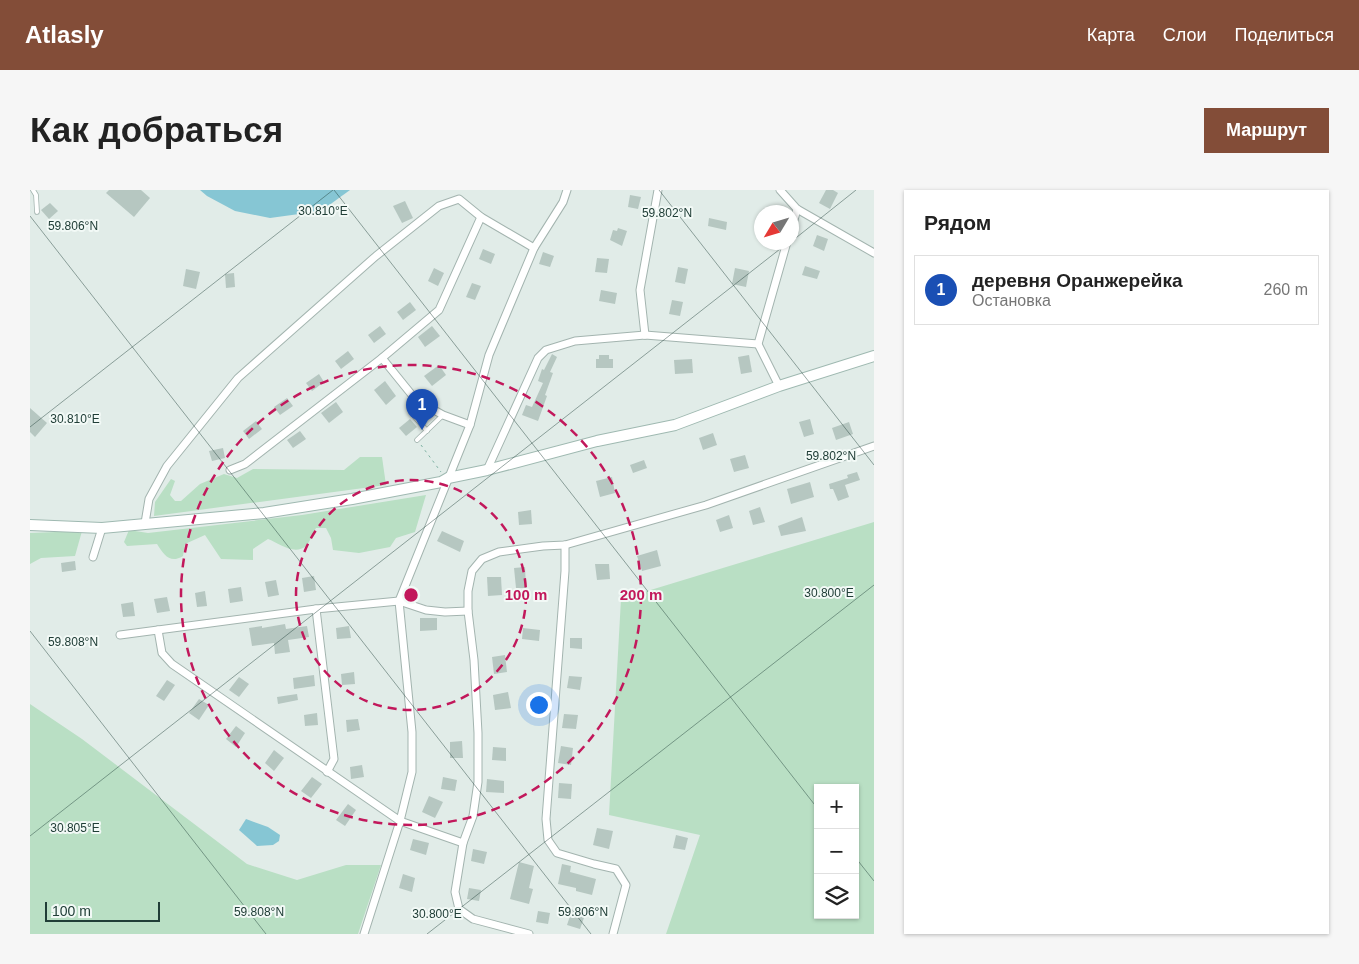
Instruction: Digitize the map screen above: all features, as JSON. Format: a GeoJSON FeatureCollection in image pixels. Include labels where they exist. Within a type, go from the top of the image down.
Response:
{"type":"FeatureCollection","features":[{"type":"Feature","properties":{"kind":"street"},"geometry":{"type":"LineString","coordinates":[[364,934],[400,822],[412,772],[412,732],[399,602],[470,425],[489,355],[534,248],[563,202],[568,190]]}},
{"type":"Feature","properties":{"kind":"street"},"geometry":{"type":"LineString","coordinates":[[645,335],[640,290],[658,190]]}},
{"type":"Feature","properties":{"kind":"street"},"geometry":{"type":"LineString","coordinates":[[780,190],[792,205]]}},
{"type":"Feature","properties":{"kind":"street"},"geometry":{"type":"LineString","coordinates":[[145,523],[149,499],[167,466],[238,378],[376,256],[439,206],[459,199],[481,217],[534,248]]}},
{"type":"Feature","properties":{"kind":"street"},"geometry":{"type":"LineString","coordinates":[[799,212],[874,253]]}},
{"type":"Feature","properties":{"kind":"street"},"geometry":{"type":"LineString","coordinates":[[230,470],[245,464],[382,358],[440,310],[481,217]]}},
{"type":"Feature","properties":{"kind":"street"},"geometry":{"type":"LineString","coordinates":[[779,386],[758,344],[785,250]]}},
{"type":"Feature","properties":{"kind":"street"},"geometry":{"type":"LineString","coordinates":[[486,470],[538,358],[546,350],[574,341],[645,335],[758,344]]}},
{"type":"Feature","properties":{"kind":"street"},"geometry":{"type":"LineString","coordinates":[[30,525],[102,528],[264,513],[441,482],[448,478],[597,441],[675,425],[779,386],[874,356]]}},
{"type":"Feature","properties":{"kind":"street"},"geometry":{"type":"LineString","coordinates":[[382,358],[416,400],[443,415],[470,425]]}},
{"type":"Feature","properties":{"kind":"street"},"geometry":{"type":"LineString","coordinates":[[529,934],[473,919],[459,908],[455,892],[463,843],[473,816],[478,782],[478,733],[474,660],[468,611],[468,591],[472,571],[482,559],[499,552],[565,544],[706,505],[874,446]]}},
{"type":"Feature","properties":{"kind":"street"},"geometry":{"type":"LineString","coordinates":[[93,557],[102,528]]}},
{"type":"Feature","properties":{"kind":"street"},"geometry":{"type":"LineString","coordinates":[[565,544],[564,581],[546,819],[548,840],[557,853],[616,869],[626,884],[613,934]]}},
{"type":"Feature","properties":{"kind":"street"},"geometry":{"type":"LineString","coordinates":[[120,635],[316,609],[399,602],[426,610],[445,612],[468,611]]}},
{"type":"Feature","properties":{"kind":"street"},"geometry":{"type":"LineString","coordinates":[[316,609],[334,759],[327,772]]}},
{"type":"Feature","properties":{"kind":"street"},"geometry":{"type":"LineString","coordinates":[[158,630],[162,653],[172,664],[400,822],[463,843]]}},
{"type":"Feature","properties":{"kind":"lane"},"geometry":{"type":"LineString","coordinates":[[33,190],[36,195],[37,212]]}},
{"type":"Feature","properties":{"kind":"lane"},"geometry":{"type":"LineString","coordinates":[[417,440],[443,415]]}},
{"type":"Feature","properties":{"kind":"lane"},"geometry":{"type":"LineString","coordinates":[[415,417],[427,431]]}},
{"type":"Feature","properties":{"kind":"path"},"geometry":{"type":"LineString","coordinates":[[417,440],[439,469]]}},
{"type":"Feature","properties":{"kind":"green space"},"geometry":{"type":"Polygon","coordinates":[[[360,457],[382,457],[386,485],[154,516],[155,502],[171,479],[175,481],[170,495],[175,501],[181,501],[200,484],[224,474],[237,478],[253,469],[344,470],[360,457]]]}},
{"type":"Feature","properties":{"kind":"green space"},"geometry":{"type":"Polygon","coordinates":[[[426,495],[415,532],[396,538],[390,547],[359,553],[333,550],[331,538],[326,528],[316,528],[306,546],[297,550],[287,548],[268,539],[253,549],[253,560],[221,559],[205,535],[185,544],[183,556],[174,559],[165,555],[157,544],[127,546],[124,542],[129,530],[148,533],[302,515],[426,495]]]}},
{"type":"Feature","properties":{"kind":"green space"},"geometry":{"type":"Polygon","coordinates":[[[874,522],[874,934],[666,934],[700,835],[609,815],[621,599],[874,522]]]}},
{"type":"Feature","properties":{"kind":"green space"},"geometry":{"type":"Polygon","coordinates":[[[82,531],[75,556],[41,558],[30,564],[30,533],[82,531]]]}},
{"type":"Feature","properties":{"kind":"green space"},"geometry":{"type":"Polygon","coordinates":[[[30,704],[82,739],[247,864],[297,880],[346,865],[381,865],[358,934],[30,934],[30,704]]]}},
{"type":"Feature","properties":{"kind":"water"},"geometry":{"type":"Polygon","coordinates":[[[200,190],[350,190],[321,211],[270,218],[235,211],[207,196],[200,190]]]}},
{"type":"Feature","properties":{"kind":"water"},"geometry":{"type":"Polygon","coordinates":[[[246,819],[268,827],[280,835],[279,841],[273,845],[257,846],[239,830],[246,819]]]}},
{"type":"Feature","properties":{"kind":"building"},"geometry":{"type":"Polygon","coordinates":[[[109,190],[141,190],[150,198],[134,217],[106,193],[109,190]]]}},
{"type":"Feature","properties":{"kind":"building"},"geometry":{"type":"Polygon","coordinates":[[[826,190],[833,190],[838,193],[830,209],[819,203],[826,190]]]}},
{"type":"Feature","properties":{"kind":"building"},"geometry":{"type":"Polygon","coordinates":[[[630,195],[641,197],[638,209],[628,207],[630,195]]]}},
{"type":"Feature","properties":{"kind":"building"},"geometry":{"type":"Polygon","coordinates":[[[405,201],[413,218],[402,223],[393,206],[405,201]]]}},
{"type":"Feature","properties":{"kind":"building"},"geometry":{"type":"Polygon","coordinates":[[[50,203],[58,211],[49,219],[41,210],[50,203]]]}},
{"type":"Feature","properties":{"kind":"building"},"geometry":{"type":"Polygon","coordinates":[[[709,218],[727,222],[726,230],[708,226],[709,218]]]}},
{"type":"Feature","properties":{"kind":"building"},"geometry":{"type":"Polygon","coordinates":[[[618,228],[627,231],[622,246],[610,240],[613,230],[617,231],[618,228]]]}},
{"type":"Feature","properties":{"kind":"building"},"geometry":{"type":"Polygon","coordinates":[[[817,235],[828,239],[824,251],[813,246],[817,235]]]}},
{"type":"Feature","properties":{"kind":"building"},"geometry":{"type":"Polygon","coordinates":[[[483,249],[495,254],[491,264],[479,259],[483,249]]]}},
{"type":"Feature","properties":{"kind":"building"},"geometry":{"type":"Polygon","coordinates":[[[543,252],[554,256],[550,267],[539,264],[543,252]]]}},
{"type":"Feature","properties":{"kind":"building"},"geometry":{"type":"Polygon","coordinates":[[[597,258],[609,259],[607,273],[595,272],[597,258]]]}},
{"type":"Feature","properties":{"kind":"building"},"geometry":{"type":"Polygon","coordinates":[[[805,266],[820,271],[817,279],[802,275],[805,266]]]}},
{"type":"Feature","properties":{"kind":"building"},"geometry":{"type":"Polygon","coordinates":[[[678,267],[688,269],[685,284],[675,282],[678,267]]]}},
{"type":"Feature","properties":{"kind":"building"},"geometry":{"type":"Polygon","coordinates":[[[434,268],[444,273],[438,286],[428,281],[434,268]]]}},
{"type":"Feature","properties":{"kind":"building"},"geometry":{"type":"Polygon","coordinates":[[[735,268],[749,271],[746,287],[732,284],[735,268]]]}},
{"type":"Feature","properties":{"kind":"building"},"geometry":{"type":"Polygon","coordinates":[[[186,269],[200,272],[196,289],[183,286],[186,269]]]}},
{"type":"Feature","properties":{"kind":"building"},"geometry":{"type":"Polygon","coordinates":[[[234,273],[235,287],[226,288],[225,274],[234,273]]]}},
{"type":"Feature","properties":{"kind":"building"},"geometry":{"type":"Polygon","coordinates":[[[472,283],[481,286],[475,300],[466,297],[472,283]]]}},
{"type":"Feature","properties":{"kind":"building"},"geometry":{"type":"Polygon","coordinates":[[[601,290],[617,293],[615,304],[599,301],[601,290]]]}},
{"type":"Feature","properties":{"kind":"building"},"geometry":{"type":"Polygon","coordinates":[[[672,300],[683,302],[680,316],[669,314],[672,300]]]}},
{"type":"Feature","properties":{"kind":"building"},"geometry":{"type":"Polygon","coordinates":[[[410,302],[416,310],[403,320],[397,312],[410,302]]]}},
{"type":"Feature","properties":{"kind":"building"},"geometry":{"type":"Polygon","coordinates":[[[380,326],[386,334],[374,343],[368,335],[380,326]]]}},
{"type":"Feature","properties":{"kind":"building"},"geometry":{"type":"Polygon","coordinates":[[[432,326],[440,336],[425,347],[418,337],[432,326]]]}},
{"type":"Feature","properties":{"kind":"building"},"geometry":{"type":"Polygon","coordinates":[[[348,351],[354,359],[341,369],[335,361],[348,351]]]}},
{"type":"Feature","properties":{"kind":"building"},"geometry":{"type":"Polygon","coordinates":[[[552,354],[557,357],[550,372],[553,373],[538,421],[522,415],[526,405],[532,407],[543,383],[538,381],[542,369],[544,370],[552,354]]]}},
{"type":"Feature","properties":{"kind":"building"},"geometry":{"type":"Polygon","coordinates":[[[599,355],[609,355],[609,359],[613,359],[613,368],[596,368],[596,359],[599,359],[599,355]]]}},
{"type":"Feature","properties":{"kind":"building"},"geometry":{"type":"Polygon","coordinates":[[[749,355],[752,372],[741,374],[738,357],[749,355]]]}},
{"type":"Feature","properties":{"kind":"building"},"geometry":{"type":"Polygon","coordinates":[[[692,359],[693,373],[675,374],[674,360],[692,359]]]}},
{"type":"Feature","properties":{"kind":"building"},"geometry":{"type":"Polygon","coordinates":[[[439,365],[446,375],[432,386],[424,376],[439,365]]]}},
{"type":"Feature","properties":{"kind":"building"},"geometry":{"type":"Polygon","coordinates":[[[319,374],[324,382],[312,391],[306,383],[319,374]]]}},
{"type":"Feature","properties":{"kind":"building"},"geometry":{"type":"Polygon","coordinates":[[[385,381],[396,396],[386,405],[374,390],[385,381]]]}},
{"type":"Feature","properties":{"kind":"building"},"geometry":{"type":"Polygon","coordinates":[[[287,398],[293,406],[280,415],[274,407],[287,398]]]}},
{"type":"Feature","properties":{"kind":"building"},"geometry":{"type":"Polygon","coordinates":[[[336,402],[343,412],[329,423],[321,413],[336,402]]]}},
{"type":"Feature","properties":{"kind":"building"},"geometry":{"type":"Polygon","coordinates":[[[30,408],[47,423],[35,437],[30,432],[30,408]]]}},
{"type":"Feature","properties":{"kind":"building"},"geometry":{"type":"Polygon","coordinates":[[[410,419],[417,427],[406,436],[399,428],[410,419]]]}},
{"type":"Feature","properties":{"kind":"building"},"geometry":{"type":"Polygon","coordinates":[[[810,419],[814,434],[804,437],[799,422],[810,419]]]}},
{"type":"Feature","properties":{"kind":"building"},"geometry":{"type":"Polygon","coordinates":[[[256,421],[262,429],[249,439],[243,431],[256,421]]]}},
{"type":"Feature","properties":{"kind":"building"},"geometry":{"type":"Polygon","coordinates":[[[849,422],[853,434],[836,440],[832,428],[849,422]]]}},
{"type":"Feature","properties":{"kind":"building"},"geometry":{"type":"Polygon","coordinates":[[[300,431],[306,439],[293,448],[287,440],[300,431]]]}},
{"type":"Feature","properties":{"kind":"building"},"geometry":{"type":"Polygon","coordinates":[[[713,433],[717,445],[703,450],[699,438],[713,433]]]}},
{"type":"Feature","properties":{"kind":"building"},"geometry":{"type":"Polygon","coordinates":[[[223,448],[225,458],[212,461],[209,451],[223,448]]]}},
{"type":"Feature","properties":{"kind":"building"},"geometry":{"type":"Polygon","coordinates":[[[745,455],[749,468],[734,472],[730,459],[745,455]]]}},
{"type":"Feature","properties":{"kind":"building"},"geometry":{"type":"Polygon","coordinates":[[[644,460],[647,468],[633,473],[630,465],[644,460]]]}},
{"type":"Feature","properties":{"kind":"building"},"geometry":{"type":"Polygon","coordinates":[[[857,472],[860,480],[845,485],[849,497],[838,501],[829,484],[848,478],[847,475],[857,472]]]}},
{"type":"Feature","properties":{"kind":"building"},"geometry":{"type":"Polygon","coordinates":[[[612,477],[615,493],[600,497],[596,481],[612,477]]]}},
{"type":"Feature","properties":{"kind":"building"},"geometry":{"type":"Polygon","coordinates":[[[810,482],[814,497],[791,504],[787,489],[810,482]]]}},
{"type":"Feature","properties":{"kind":"building"},"geometry":{"type":"Polygon","coordinates":[[[760,507],[765,522],[753,525],[749,511],[760,507]]]}},
{"type":"Feature","properties":{"kind":"building"},"geometry":{"type":"Polygon","coordinates":[[[531,510],[532,524],[519,525],[518,512],[531,510]]]}},
{"type":"Feature","properties":{"kind":"building"},"geometry":{"type":"Polygon","coordinates":[[[729,515],[733,528],[720,532],[716,520],[729,515]]]}},
{"type":"Feature","properties":{"kind":"building"},"geometry":{"type":"Polygon","coordinates":[[[802,517],[806,531],[781,536],[778,526],[802,517]]]}},
{"type":"Feature","properties":{"kind":"building"},"geometry":{"type":"Polygon","coordinates":[[[442,531],[464,541],[460,552],[437,541],[442,531]]]}},
{"type":"Feature","properties":{"kind":"building"},"geometry":{"type":"Polygon","coordinates":[[[657,550],[661,566],[642,571],[637,556],[657,550]]]}},
{"type":"Feature","properties":{"kind":"building"},"geometry":{"type":"Polygon","coordinates":[[[75,561],[76,570],[62,572],[61,563],[75,561]]]}},
{"type":"Feature","properties":{"kind":"building"},"geometry":{"type":"Polygon","coordinates":[[[595,564],[609,564],[610,579],[597,580],[595,564]]]}},
{"type":"Feature","properties":{"kind":"building"},"geometry":{"type":"Polygon","coordinates":[[[525,567],[526,588],[516,588],[514,568],[525,567]]]}},
{"type":"Feature","properties":{"kind":"building"},"geometry":{"type":"Polygon","coordinates":[[[314,576],[316,590],[304,592],[302,578],[314,576]]]}},
{"type":"Feature","properties":{"kind":"building"},"geometry":{"type":"Polygon","coordinates":[[[487,577],[501,577],[502,595],[488,596],[487,577]]]}},
{"type":"Feature","properties":{"kind":"building"},"geometry":{"type":"Polygon","coordinates":[[[276,580],[279,595],[268,597],[265,582],[276,580]]]}},
{"type":"Feature","properties":{"kind":"building"},"geometry":{"type":"Polygon","coordinates":[[[241,587],[243,601],[230,603],[228,589],[241,587]]]}},
{"type":"Feature","properties":{"kind":"building"},"geometry":{"type":"Polygon","coordinates":[[[205,591],[207,606],[197,607],[195,593],[205,591]]]}},
{"type":"Feature","properties":{"kind":"building"},"geometry":{"type":"Polygon","coordinates":[[[167,597],[170,611],[157,613],[154,599],[167,597]]]}},
{"type":"Feature","properties":{"kind":"building"},"geometry":{"type":"Polygon","coordinates":[[[133,602],[135,616],[123,617],[121,604],[133,602]]]}},
{"type":"Feature","properties":{"kind":"building"},"geometry":{"type":"Polygon","coordinates":[[[420,618],[437,618],[437,630],[420,631],[420,618]]]}},
{"type":"Feature","properties":{"kind":"building"},"geometry":{"type":"Polygon","coordinates":[[[285,624],[286,629],[307,626],[309,637],[288,640],[290,652],[275,654],[274,643],[252,646],[249,628],[285,624]]]}},
{"type":"Feature","properties":{"kind":"building"},"geometry":{"type":"Polygon","coordinates":[[[349,626],[351,638],[337,639],[336,628],[349,626]]]}},
{"type":"Feature","properties":{"kind":"building"},"geometry":{"type":"Polygon","coordinates":[[[523,628],[540,630],[539,641],[522,639],[523,628]]]}},
{"type":"Feature","properties":{"kind":"building"},"geometry":{"type":"Polygon","coordinates":[[[570,638],[582,638],[582,649],[570,648],[570,638]]]}},
{"type":"Feature","properties":{"kind":"building"},"geometry":{"type":"Polygon","coordinates":[[[505,655],[507,672],[494,674],[492,657],[505,655]]]}},
{"type":"Feature","properties":{"kind":"building"},"geometry":{"type":"Polygon","coordinates":[[[354,672],[355,684],[342,685],[341,674],[354,672]]]}},
{"type":"Feature","properties":{"kind":"building"},"geometry":{"type":"Polygon","coordinates":[[[314,675],[315,686],[294,689],[293,678],[314,675]]]}},
{"type":"Feature","properties":{"kind":"building"},"geometry":{"type":"Polygon","coordinates":[[[569,676],[582,677],[580,690],[567,688],[569,676]]]}},
{"type":"Feature","properties":{"kind":"building"},"geometry":{"type":"Polygon","coordinates":[[[239,677],[249,684],[239,697],[229,690],[239,677]]]}},
{"type":"Feature","properties":{"kind":"building"},"geometry":{"type":"Polygon","coordinates":[[[167,680],[175,685],[164,701],[156,696],[167,680]]]}},
{"type":"Feature","properties":{"kind":"building"},"geometry":{"type":"Polygon","coordinates":[[[508,692],[511,708],[495,710],[493,695],[508,692]]]}},
{"type":"Feature","properties":{"kind":"building"},"geometry":{"type":"Polygon","coordinates":[[[297,694],[298,700],[278,704],[277,697],[297,694]]]}},
{"type":"Feature","properties":{"kind":"building"},"geometry":{"type":"Polygon","coordinates":[[[199,699],[209,705],[199,720],[189,713],[199,699]]]}},
{"type":"Feature","properties":{"kind":"building"},"geometry":{"type":"Polygon","coordinates":[[[317,713],[318,725],[305,726],[304,715],[317,713]]]}},
{"type":"Feature","properties":{"kind":"building"},"geometry":{"type":"Polygon","coordinates":[[[564,714],[578,715],[576,729],[562,728],[564,714]]]}},
{"type":"Feature","properties":{"kind":"building"},"geometry":{"type":"Polygon","coordinates":[[[358,719],[360,730],[347,732],[346,720],[358,719]]]}},
{"type":"Feature","properties":{"kind":"building"},"geometry":{"type":"Polygon","coordinates":[[[236,726],[245,733],[236,747],[226,739],[236,726]]]}},
{"type":"Feature","properties":{"kind":"building"},"geometry":{"type":"Polygon","coordinates":[[[462,741],[463,758],[450,758],[450,742],[462,741]]]}},
{"type":"Feature","properties":{"kind":"building"},"geometry":{"type":"Polygon","coordinates":[[[561,746],[573,748],[571,765],[558,763],[561,746]]]}},
{"type":"Feature","properties":{"kind":"building"},"geometry":{"type":"Polygon","coordinates":[[[493,747],[506,748],[506,761],[492,760],[493,747]]]}},
{"type":"Feature","properties":{"kind":"building"},"geometry":{"type":"Polygon","coordinates":[[[274,750],[284,758],[274,771],[265,763],[274,750]]]}},
{"type":"Feature","properties":{"kind":"building"},"geometry":{"type":"Polygon","coordinates":[[[362,765],[364,777],[351,779],[350,767],[362,765]]]}},
{"type":"Feature","properties":{"kind":"building"},"geometry":{"type":"Polygon","coordinates":[[[312,777],[322,784],[311,798],[301,791],[312,777]]]}},
{"type":"Feature","properties":{"kind":"building"},"geometry":{"type":"Polygon","coordinates":[[[443,777],[457,780],[455,791],[441,789],[443,777]]]}},
{"type":"Feature","properties":{"kind":"building"},"geometry":{"type":"Polygon","coordinates":[[[487,779],[504,781],[504,793],[486,792],[487,779]]]}},
{"type":"Feature","properties":{"kind":"building"},"geometry":{"type":"Polygon","coordinates":[[[559,783],[572,784],[571,799],[558,798],[559,783]]]}},
{"type":"Feature","properties":{"kind":"building"},"geometry":{"type":"Polygon","coordinates":[[[429,796],[443,802],[435,818],[422,812],[429,796]]]}},
{"type":"Feature","properties":{"kind":"building"},"geometry":{"type":"Polygon","coordinates":[[[348,804],[356,810],[345,826],[336,820],[348,804]]]}},
{"type":"Feature","properties":{"kind":"building"},"geometry":{"type":"Polygon","coordinates":[[[597,828],[613,831],[609,849],[593,845],[597,828]]]}},
{"type":"Feature","properties":{"kind":"building"},"geometry":{"type":"Polygon","coordinates":[[[676,835],[688,838],[685,850],[673,848],[676,835]]]}},
{"type":"Feature","properties":{"kind":"building"},"geometry":{"type":"Polygon","coordinates":[[[413,839],[429,843],[426,855],[410,850],[413,839]]]}},
{"type":"Feature","properties":{"kind":"building"},"geometry":{"type":"Polygon","coordinates":[[[473,849],[487,852],[484,864],[471,861],[473,849]]]}},
{"type":"Feature","properties":{"kind":"building"},"geometry":{"type":"Polygon","coordinates":[[[519,862],[534,866],[529,888],[533,889],[529,904],[510,899],[519,862]]]}},
{"type":"Feature","properties":{"kind":"building"},"geometry":{"type":"Polygon","coordinates":[[[562,864],[571,866],[570,872],[596,879],[592,895],[576,891],[576,888],[558,884],[562,864]]]}},
{"type":"Feature","properties":{"kind":"building"},"geometry":{"type":"Polygon","coordinates":[[[403,874],[415,878],[412,892],[399,888],[403,874]]]}},
{"type":"Feature","properties":{"kind":"building"},"geometry":{"type":"Polygon","coordinates":[[[469,888],[481,890],[479,901],[467,899],[469,888]]]}},
{"type":"Feature","properties":{"kind":"building"},"geometry":{"type":"Polygon","coordinates":[[[572,910],[585,915],[580,929],[567,925],[572,910]]]}},
{"type":"Feature","properties":{"kind":"building"},"geometry":{"type":"Polygon","coordinates":[[[538,911],[550,913],[548,924],[536,922],[538,911]]]}},
{"type":"Feature","properties":{"kind":"place","name":"деревня Оранжерейка"},"geometry":{"type":"Point","coordinates":[422,430]}}]}
